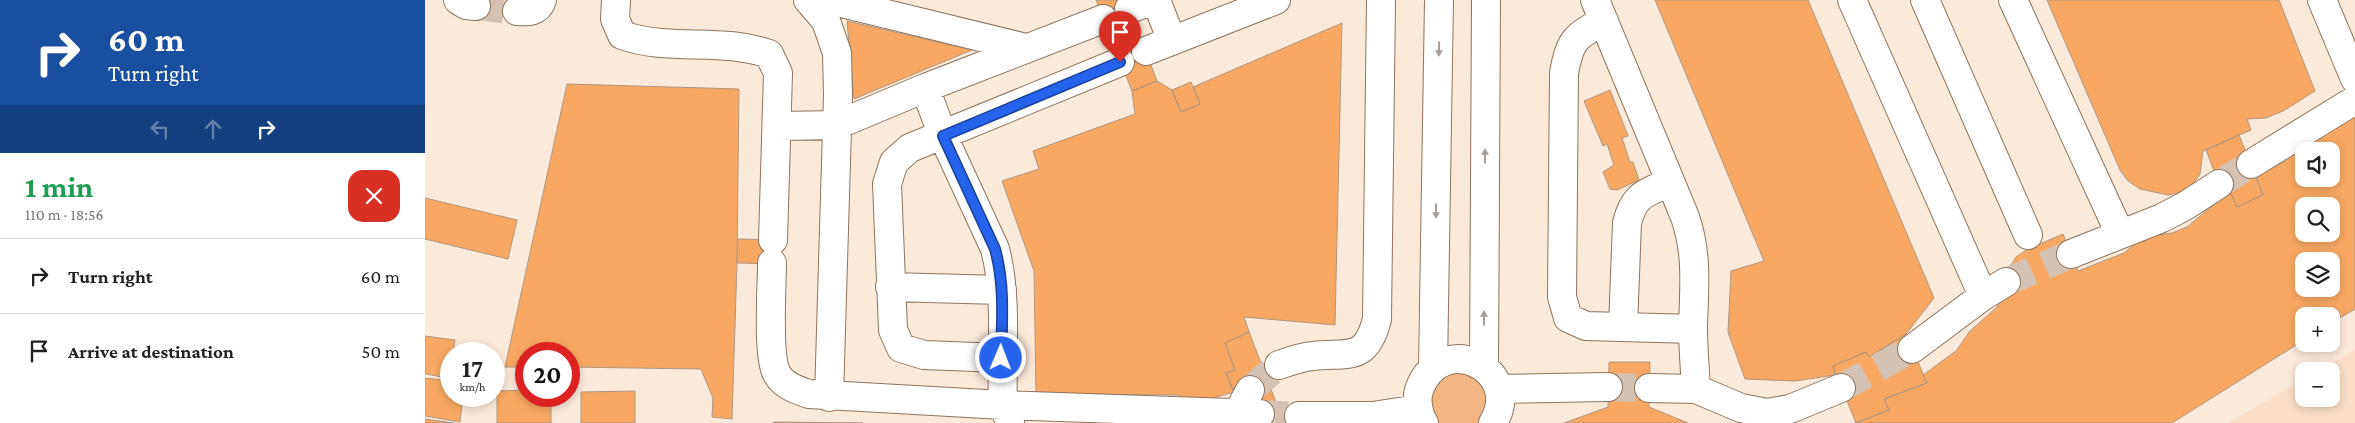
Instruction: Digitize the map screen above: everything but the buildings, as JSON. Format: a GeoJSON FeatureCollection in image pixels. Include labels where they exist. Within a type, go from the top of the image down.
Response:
{"type":"FeatureCollection","features":[{"type":"Feature","properties":{"kind":"street"},"geometry":{"type":"LineString","coordinates":[[517,11],[529,12],[536,9],[542,0]]}},
{"type":"Feature","properties":{"kind":"street"},"geometry":{"type":"LineString","coordinates":[[615,0],[615,19],[622,35],[642,42],[749,47],[769,54],[778,73],[772,356],[776,374],[788,386],[809,394],[1007,414],[1249,406]]}},
{"type":"Feature","properties":{"kind":"street"},"geometry":{"type":"LineString","coordinates":[[808,0],[826,21],[837,53],[837,125],[829,396]]}},
{"type":"Feature","properties":{"kind":"street"},"geometry":{"type":"LineString","coordinates":[[829,0],[1026,48]]}},
{"type":"Feature","properties":{"kind":"street"},"geometry":{"type":"LineString","coordinates":[[1129,9],[1155,0],[1172,40]]}},
{"type":"Feature","properties":{"kind":"street"},"geometry":{"type":"LineString","coordinates":[[1146,51],[1276,0]]}},
{"type":"Feature","properties":{"kind":"street"},"geometry":{"type":"LineString","coordinates":[[1279,365],[1313,356],[1347,356],[1361,350],[1373,336],[1377,319],[1381,0]]}},
{"type":"Feature","properties":{"kind":"street"},"geometry":{"type":"LineString","coordinates":[[1433,368],[1439,0]]}},
{"type":"Feature","properties":{"kind":"street"},"geometry":{"type":"LineString","coordinates":[[1484,367],[1486,0]]}},
{"type":"Feature","properties":{"kind":"street"},"geometry":{"type":"LineString","coordinates":[[1852,0],[1983,296]]}},
{"type":"Feature","properties":{"kind":"street"},"geometry":{"type":"LineString","coordinates":[[1925,0],[2028,235]]}},
{"type":"Feature","properties":{"kind":"street"},"geometry":{"type":"LineString","coordinates":[[2013,0],[2120,234]]}},
{"type":"Feature","properties":{"kind":"street"},"geometry":{"type":"LineString","coordinates":[[2322,0],[2349,46],[2355,79]]}},
{"type":"Feature","properties":{"kind":"street"},"geometry":{"type":"LineString","coordinates":[[1693,329],[1587,326],[1568,318],[1562,297],[1564,73],[1568,51],[1599,10],[1693,240],[1695,266],[1693,329],[1695,389]]}},
{"type":"Feature","properties":{"kind":"street"},"geometry":{"type":"LineString","coordinates":[[778,126],[837,125],[925,88],[1103,19]]}},
{"type":"Feature","properties":{"kind":"street"},"geometry":{"type":"LineString","coordinates":[[1001,358],[924,355],[901,348],[893,330],[890,287],[887,184],[893,162],[910,148],[1120,62]]}},
{"type":"Feature","properties":{"kind":"street"},"geometry":{"type":"LineString","coordinates":[[925,88],[943,136],[995,249],[1000,268],[1002,290],[1001,358],[1007,414]]}},
{"type":"Feature","properties":{"kind":"street"},"geometry":{"type":"LineString","coordinates":[[2251,164],[2355,100]]}},
{"type":"Feature","properties":{"kind":"street"},"geometry":{"type":"LineString","coordinates":[[1623,327],[1627,222],[1630,207],[1641,196],[1670,182]]}},
{"type":"Feature","properties":{"kind":"street"},"geometry":{"type":"LineString","coordinates":[[2071,254],[2185,206],[2219,184]]}},
{"type":"Feature","properties":{"kind":"street"},"geometry":{"type":"LineString","coordinates":[[1912,348],[1983,296],[2006,282]]}},
{"type":"Feature","properties":{"kind":"street"},"geometry":{"type":"LineString","coordinates":[[890,287],[1002,290]]}},
{"type":"Feature","properties":{"kind":"street"},"geometry":{"type":"LineString","coordinates":[[1311,419],[1421,416],[1418,394],[1423,379],[1433,368],[1445,360],[1459,358],[1472,360],[1484,367],[1493,377],[1499,389],[1501,403],[1493,423]]}},
{"type":"Feature","properties":{"kind":"street"},"geometry":{"type":"LineString","coordinates":[[1499,389],[1609,387]]}},
{"type":"Feature","properties":{"kind":"street"},"geometry":{"type":"LineString","coordinates":[[1649,388],[1695,389],[1741,408],[1767,412],[1790,409],[1841,388]]}},
{"type":"Feature","properties":{"kind":"shaded area"},"geometry":{"type":"Polygon","coordinates":[[[2355,350],[2355,423],[2228,423],[2295,384],[2295,407],[2340,407],[2340,362],[2334,362],[2355,350]]]}},
{"type":"Feature","properties":{"kind":"shaded area"},"geometry":{"type":"Polygon","coordinates":[[[1444,371],[1477,372],[1492,401],[1481,423],[1437,423],[1430,415],[1431,382],[1444,371]]]}},
{"type":"Feature","properties":{"kind":"tunnel"},"geometry":{"type":"LineString","coordinates":[[476,6],[517,11]]}},
{"type":"Feature","properties":{"kind":"tunnel"},"geometry":{"type":"LineString","coordinates":[[2219,184],[2251,164]]}},
{"type":"Feature","properties":{"kind":"tunnel"},"geometry":{"type":"LineString","coordinates":[[2006,282],[2071,254]]}},
{"type":"Feature","properties":{"kind":"tunnel"},"geometry":{"type":"LineString","coordinates":[[1841,388],[1912,349]]}},
{"type":"Feature","properties":{"kind":"tunnel"},"geometry":{"type":"LineString","coordinates":[[1250,390],[1279,365]]}},
{"type":"Feature","properties":{"kind":"tunnel"},"geometry":{"type":"LineString","coordinates":[[1608,387],[1649,388]]}},
{"type":"Feature","properties":{"kind":"tunnel"},"geometry":{"type":"LineString","coordinates":[[1260,414],[1299,416]]}},
{"type":"Feature","properties":{"kind":"route"},"geometry":{"type":"LineString","coordinates":[[1001,358],[1002,290],[1000,268],[995,249],[943,136],[1120,62]]}}]}
